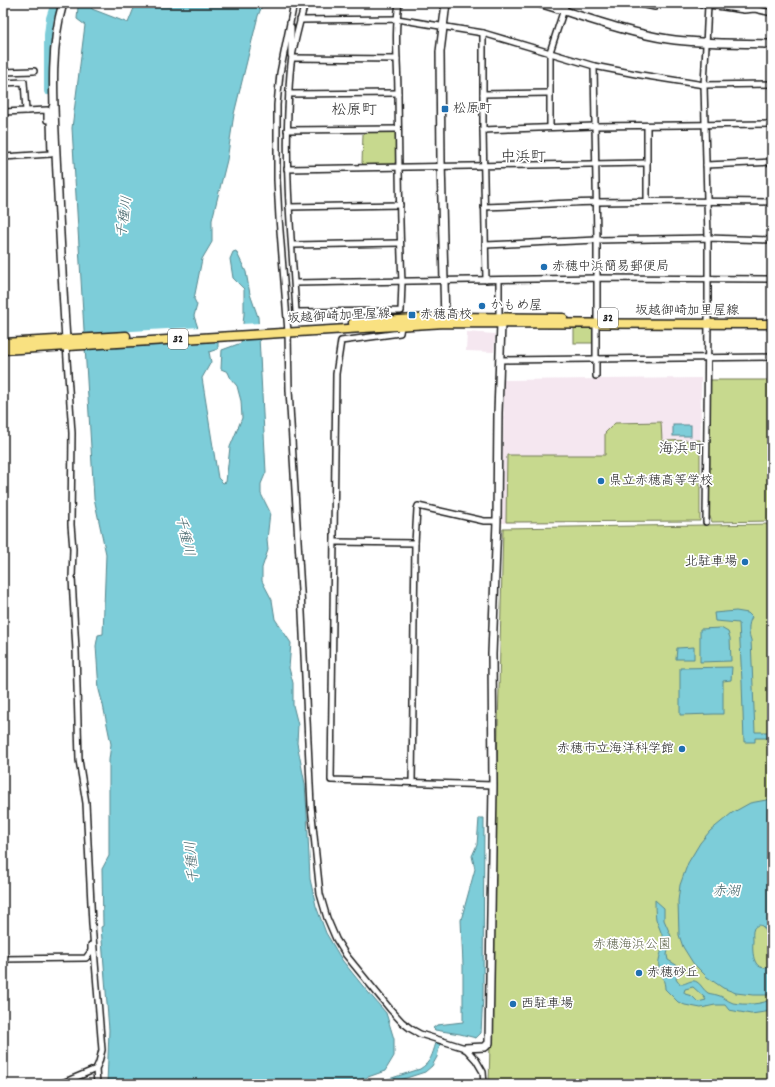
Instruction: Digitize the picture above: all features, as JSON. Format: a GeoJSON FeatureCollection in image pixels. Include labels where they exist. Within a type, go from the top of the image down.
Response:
{"type":"FeatureCollection","features":[{"type":"Feature","properties":{"kind":"main road","name":"坂越御崎加里屋線"},"geometry":{"type":"LineString","coordinates":[[3,344],[69,343],[286,330],[401,319],[597,320],[772,324]]}},
{"type":"Feature","properties":{"kind":"main road","name":"坂越御崎加里屋線"},"geometry":{"type":"LineString","coordinates":[[708,322],[772,319]]}},
{"type":"Feature","properties":{"kind":"main road","name":"坂越御崎加里屋線"},"geometry":{"type":"LineString","coordinates":[[3,350],[69,343]]}},
{"type":"Feature","properties":{"kind":"street"},"geometry":{"type":"LineString","coordinates":[[63,3],[55,43],[54,97],[69,343],[72,433],[72,578],[76,650],[79,760],[86,803],[92,924],[102,1050],[96,1069],[97,1084]]}},
{"type":"Feature","properties":{"kind":"street"},"geometry":{"type":"LineString","coordinates":[[294,3],[280,73],[277,106],[276,152],[312,806],[320,894],[327,918],[346,956],[402,1022],[420,1034],[465,1048],[485,1047],[489,1043],[493,785],[492,654],[497,521],[500,360],[499,280]]}},
{"type":"Feature","properties":{"kind":"street"},"geometry":{"type":"LineString","coordinates":[[305,3],[292,58],[287,130],[287,169],[293,245],[296,312],[401,319]]}},
{"type":"Feature","properties":{"kind":"street"},"geometry":{"type":"LineString","coordinates":[[399,3],[397,19],[397,59],[402,282],[400,333],[341,341],[336,374],[331,780],[493,785]]}},
{"type":"Feature","properties":{"kind":"street"},"geometry":{"type":"LineString","coordinates":[[445,320],[440,52],[446,3]]}},
{"type":"Feature","properties":{"kind":"street"},"geometry":{"type":"LineString","coordinates":[[539,3],[609,26],[667,38],[706,42],[772,44]]}},
{"type":"Feature","properties":{"kind":"street"},"geometry":{"type":"LineString","coordinates":[[550,127],[550,52],[566,3]]}},
{"type":"Feature","properties":{"kind":"street"},"geometry":{"type":"LineString","coordinates":[[636,3],[655,7],[657,3]]}},
{"type":"Feature","properties":{"kind":"street"},"geometry":{"type":"LineString","coordinates":[[696,3],[708,6],[772,12]]}},
{"type":"Feature","properties":{"kind":"street"},"geometry":{"type":"LineString","coordinates":[[706,522],[708,238],[704,85],[708,6]]}},
{"type":"Feature","properties":{"kind":"street"},"geometry":{"type":"LineString","coordinates":[[291,15],[290,55],[292,58]]}},
{"type":"Feature","properties":{"kind":"street"},"geometry":{"type":"LineString","coordinates":[[300,20],[397,19],[483,33],[594,66],[641,75],[704,85],[772,84]]}},
{"type":"Feature","properties":{"kind":"street"},"geometry":{"type":"LineString","coordinates":[[483,33],[486,280]]}},
{"type":"Feature","properties":{"kind":"street"},"geometry":{"type":"LineString","coordinates":[[292,58],[397,59]]}},
{"type":"Feature","properties":{"kind":"street"},"geometry":{"type":"LineString","coordinates":[[594,66],[597,240],[596,376]]}},
{"type":"Feature","properties":{"kind":"street"},"geometry":{"type":"LineString","coordinates":[[3,72],[34,71]]}},
{"type":"Feature","properties":{"kind":"street"},"geometry":{"type":"LineString","coordinates":[[3,83],[24,82],[26,111]]}},
{"type":"Feature","properties":{"kind":"street"},"geometry":{"type":"LineString","coordinates":[[289,94],[398,92]]}},
{"type":"Feature","properties":{"kind":"street"},"geometry":{"type":"LineString","coordinates":[[483,94],[549,93]]}},
{"type":"Feature","properties":{"kind":"street"},"geometry":{"type":"LineString","coordinates":[[3,157],[51,154],[50,120],[54,97]]}},
{"type":"Feature","properties":{"kind":"street"},"geometry":{"type":"LineString","coordinates":[[3,112],[47,110],[48,134],[50,135]]}},
{"type":"Feature","properties":{"kind":"street"},"geometry":{"type":"LineString","coordinates":[[483,130],[595,126],[772,124]]}},
{"type":"Feature","properties":{"kind":"street"},"geometry":{"type":"LineString","coordinates":[[646,126],[647,201]]}},
{"type":"Feature","properties":{"kind":"street"},"geometry":{"type":"LineString","coordinates":[[287,130],[398,129]]}},
{"type":"Feature","properties":{"kind":"street"},"geometry":{"type":"LineString","coordinates":[[706,165],[772,162]]}},
{"type":"Feature","properties":{"kind":"street"},"geometry":{"type":"LineString","coordinates":[[287,169],[647,163]]}},
{"type":"Feature","properties":{"kind":"street"},"geometry":{"type":"LineString","coordinates":[[484,207],[647,201],[772,202]]}},
{"type":"Feature","properties":{"kind":"street"},"geometry":{"type":"LineString","coordinates":[[289,207],[400,205]]}},
{"type":"Feature","properties":{"kind":"street"},"geometry":{"type":"LineString","coordinates":[[485,245],[597,240],[708,238],[772,240]]}},
{"type":"Feature","properties":{"kind":"street"},"geometry":{"type":"LineString","coordinates":[[293,245],[400,243]]}},
{"type":"Feature","properties":{"kind":"street"},"geometry":{"type":"LineString","coordinates":[[295,283],[597,278],[772,279]]}},
{"type":"Feature","properties":{"kind":"street"},"geometry":{"type":"LineString","coordinates":[[500,360],[772,357]]}},
{"type":"Feature","properties":{"kind":"street"},"geometry":{"type":"LineString","coordinates":[[412,782],[415,543],[417,509],[418,506],[484,521],[497,521]]}},
{"type":"Feature","properties":{"kind":"street"},"geometry":{"type":"LineString","coordinates":[[334,542],[415,543]]}},
{"type":"Feature","properties":{"kind":"street"},"geometry":{"type":"LineString","coordinates":[[3,959],[86,958],[91,951],[92,924]]}},
{"type":"Feature","properties":{"kind":"street"},"geometry":{"type":"LineString","coordinates":[[465,1048],[476,1060],[483,1072],[484,1084]]}},
{"type":"Feature","properties":{"kind":"street"},"geometry":{"type":"LineString","coordinates":[[60,1084],[96,1069]]}},
{"type":"Feature","properties":{"kind":"shaded area"},"geometry":{"type":"Polygon","coordinates":[[[467,332],[495,334],[494,352],[466,351],[467,332]]]}},
{"type":"Feature","properties":{"kind":"shaded area","name":"県立赤穂高等学校"},"geometry":{"type":"Polygon","coordinates":[[[701,378],[700,521],[502,523],[504,380],[701,378]]]}},
{"type":"Feature","properties":{"kind":"green space"},"geometry":{"type":"Polygon","coordinates":[[[365,132],[396,132],[396,162],[393,164],[365,166],[362,163],[363,134],[365,132]]]}},
{"type":"Feature","properties":{"kind":"green space"},"geometry":{"type":"Polygon","coordinates":[[[574,328],[594,328],[594,343],[574,343],[574,328]]]}},
{"type":"Feature","properties":{"kind":"green space"},"geometry":{"type":"Polygon","coordinates":[[[709,380],[772,380],[772,521],[712,522],[707,509],[709,380]]]}},
{"type":"Feature","properties":{"kind":"green space"},"geometry":{"type":"Polygon","coordinates":[[[661,422],[662,441],[700,440],[700,521],[506,522],[507,455],[605,455],[605,433],[615,423],[661,422]]]}},
{"type":"Feature","properties":{"kind":"green space","name":"赤穂海浜公園"},"geometry":{"type":"Polygon","coordinates":[[[772,524],[772,1084],[489,1084],[503,528],[772,524]]]}},
{"type":"Feature","properties":{"kind":"water","name":"千種川"},"geometry":{"type":"Polygon","coordinates":[[[82,3],[90,3],[92,9],[128,23],[136,3],[263,3],[258,16],[234,114],[227,160],[212,220],[212,242],[202,259],[194,299],[197,305],[194,316],[198,328],[218,337],[218,349],[209,352],[211,362],[202,378],[218,478],[223,483],[226,482],[230,447],[242,418],[241,401],[237,386],[231,379],[228,372],[221,369],[222,350],[241,343],[244,314],[244,289],[233,278],[230,259],[233,252],[236,251],[246,272],[250,294],[258,317],[266,472],[261,484],[261,494],[270,512],[267,540],[268,550],[262,568],[262,581],[272,600],[275,619],[291,643],[289,668],[293,683],[293,705],[298,725],[297,743],[305,784],[310,879],[316,906],[326,933],[342,960],[386,1013],[394,1039],[394,1056],[385,1071],[351,1084],[107,1084],[109,1030],[101,927],[103,926],[102,869],[109,856],[109,760],[111,744],[99,690],[96,646],[98,635],[103,634],[106,554],[94,498],[72,128],[85,25],[77,19],[78,7],[82,3]]]}},
{"type":"Feature","properties":{"kind":"water"},"geometry":{"type":"Polygon","coordinates":[[[673,425],[691,425],[691,436],[673,436],[673,425]]]}},
{"type":"Feature","properties":{"kind":"water"},"geometry":{"type":"Polygon","coordinates":[[[736,611],[748,613],[752,617],[749,625],[749,631],[751,640],[755,732],[767,732],[772,729],[772,738],[755,738],[755,742],[744,742],[739,623],[715,621],[714,613],[736,611]]]}},
{"type":"Feature","properties":{"kind":"water"},"geometry":{"type":"Polygon","coordinates":[[[721,628],[728,632],[730,638],[731,661],[700,662],[700,629],[721,628]]]}},
{"type":"Feature","properties":{"kind":"water"},"geometry":{"type":"Polygon","coordinates":[[[694,647],[694,659],[676,659],[677,648],[694,647]]]}},
{"type":"Feature","properties":{"kind":"water"},"geometry":{"type":"Polygon","coordinates":[[[732,667],[731,680],[723,681],[723,714],[680,715],[680,668],[732,667]]]}},
{"type":"Feature","properties":{"kind":"water","name":"赤湖"},"geometry":{"type":"Polygon","coordinates":[[[772,799],[772,948],[764,928],[760,925],[753,930],[753,946],[757,965],[766,968],[772,966],[772,995],[736,993],[723,988],[707,977],[693,963],[683,947],[679,935],[678,901],[680,885],[688,863],[700,843],[710,831],[732,813],[750,803],[772,799]]]}},
{"type":"Feature","properties":{"kind":"water"},"geometry":{"type":"Polygon","coordinates":[[[479,818],[484,818],[483,996],[481,1033],[476,1038],[435,1030],[433,1028],[437,1025],[463,1022],[461,920],[475,869],[472,856],[477,845],[479,818]]]}},
{"type":"Feature","properties":{"kind":"water"},"geometry":{"type":"Polygon","coordinates":[[[655,900],[664,908],[664,920],[671,936],[667,955],[668,960],[678,966],[679,970],[676,979],[678,982],[683,984],[691,981],[697,982],[708,993],[719,996],[733,1003],[759,1003],[772,998],[772,1011],[751,1014],[729,1010],[725,1005],[715,1005],[701,1008],[678,1002],[665,989],[664,981],[659,968],[663,940],[656,919],[655,900]],[[693,987],[685,989],[684,992],[685,994],[692,996],[698,1002],[706,1000],[693,987]]]}},
{"type":"Feature","properties":{"kind":"water"},"geometry":{"type":"Polygon","coordinates":[[[436,1043],[440,1044],[437,1057],[432,1066],[425,1072],[388,1084],[373,1084],[420,1069],[429,1061],[436,1043]]]}},
{"type":"Feature","properties":{"kind":"pier"},"geometry":{"type":"Polygon","coordinates":[[[261,323],[261,339],[240,340],[241,324],[261,323]]]}},
{"type":"Feature","properties":{"kind":"pier"},"geometry":{"type":"Polygon","coordinates":[[[200,327],[219,336],[220,342],[83,350],[82,334],[200,327]]]}},
{"type":"Feature","properties":{"kind":"waterway"},"geometry":{"type":"LineString","coordinates":[[48,91],[48,35],[50,18],[55,3]]}},
{"type":"Feature","properties":{"kind":"tunnel"},"geometry":{"type":"LineString","coordinates":[[341,316],[341,341]]}},
{"type":"Feature","properties":{"kind":"place","name":"松原町"},"geometry":{"type":"Point","coordinates":[445,109]}},
{"type":"Feature","properties":{"kind":"place","name":"赤穂中浜簡易郵便局"},"geometry":{"type":"Point","coordinates":[544,267]}},
{"type":"Feature","properties":{"kind":"place","name":"かもめ屋"},"geometry":{"type":"Point","coordinates":[482,306]}},
{"type":"Feature","properties":{"kind":"place","name":"赤穂高校"},"geometry":{"type":"Point","coordinates":[412,315]}},
{"type":"Feature","properties":{"kind":"place","name":"県立赤穂高等学校"},"geometry":{"type":"Point","coordinates":[601,481]}},
{"type":"Feature","properties":{"kind":"place","name":"北駐車場"},"geometry":{"type":"Point","coordinates":[745,562]}},
{"type":"Feature","properties":{"kind":"place","name":"赤穂市立海洋科学館"},"geometry":{"type":"Point","coordinates":[682,749]}},
{"type":"Feature","properties":{"kind":"place","name":"赤穂砂丘"},"geometry":{"type":"Point","coordinates":[639,973]}},
{"type":"Feature","properties":{"kind":"place","name":"西駐車場"},"geometry":{"type":"Point","coordinates":[513,1004]}},
{"type":"Feature","properties":{"kind":"district","name":"松原町"},"geometry":{"type":"Point","coordinates":[354,111]}},
{"type":"Feature","properties":{"kind":"district","name":"中浜町"},"geometry":{"type":"Point","coordinates":[523,158]}},
{"type":"Feature","properties":{"kind":"district","name":"海浜町"},"geometry":{"type":"Point","coordinates":[681,450]}}]}
